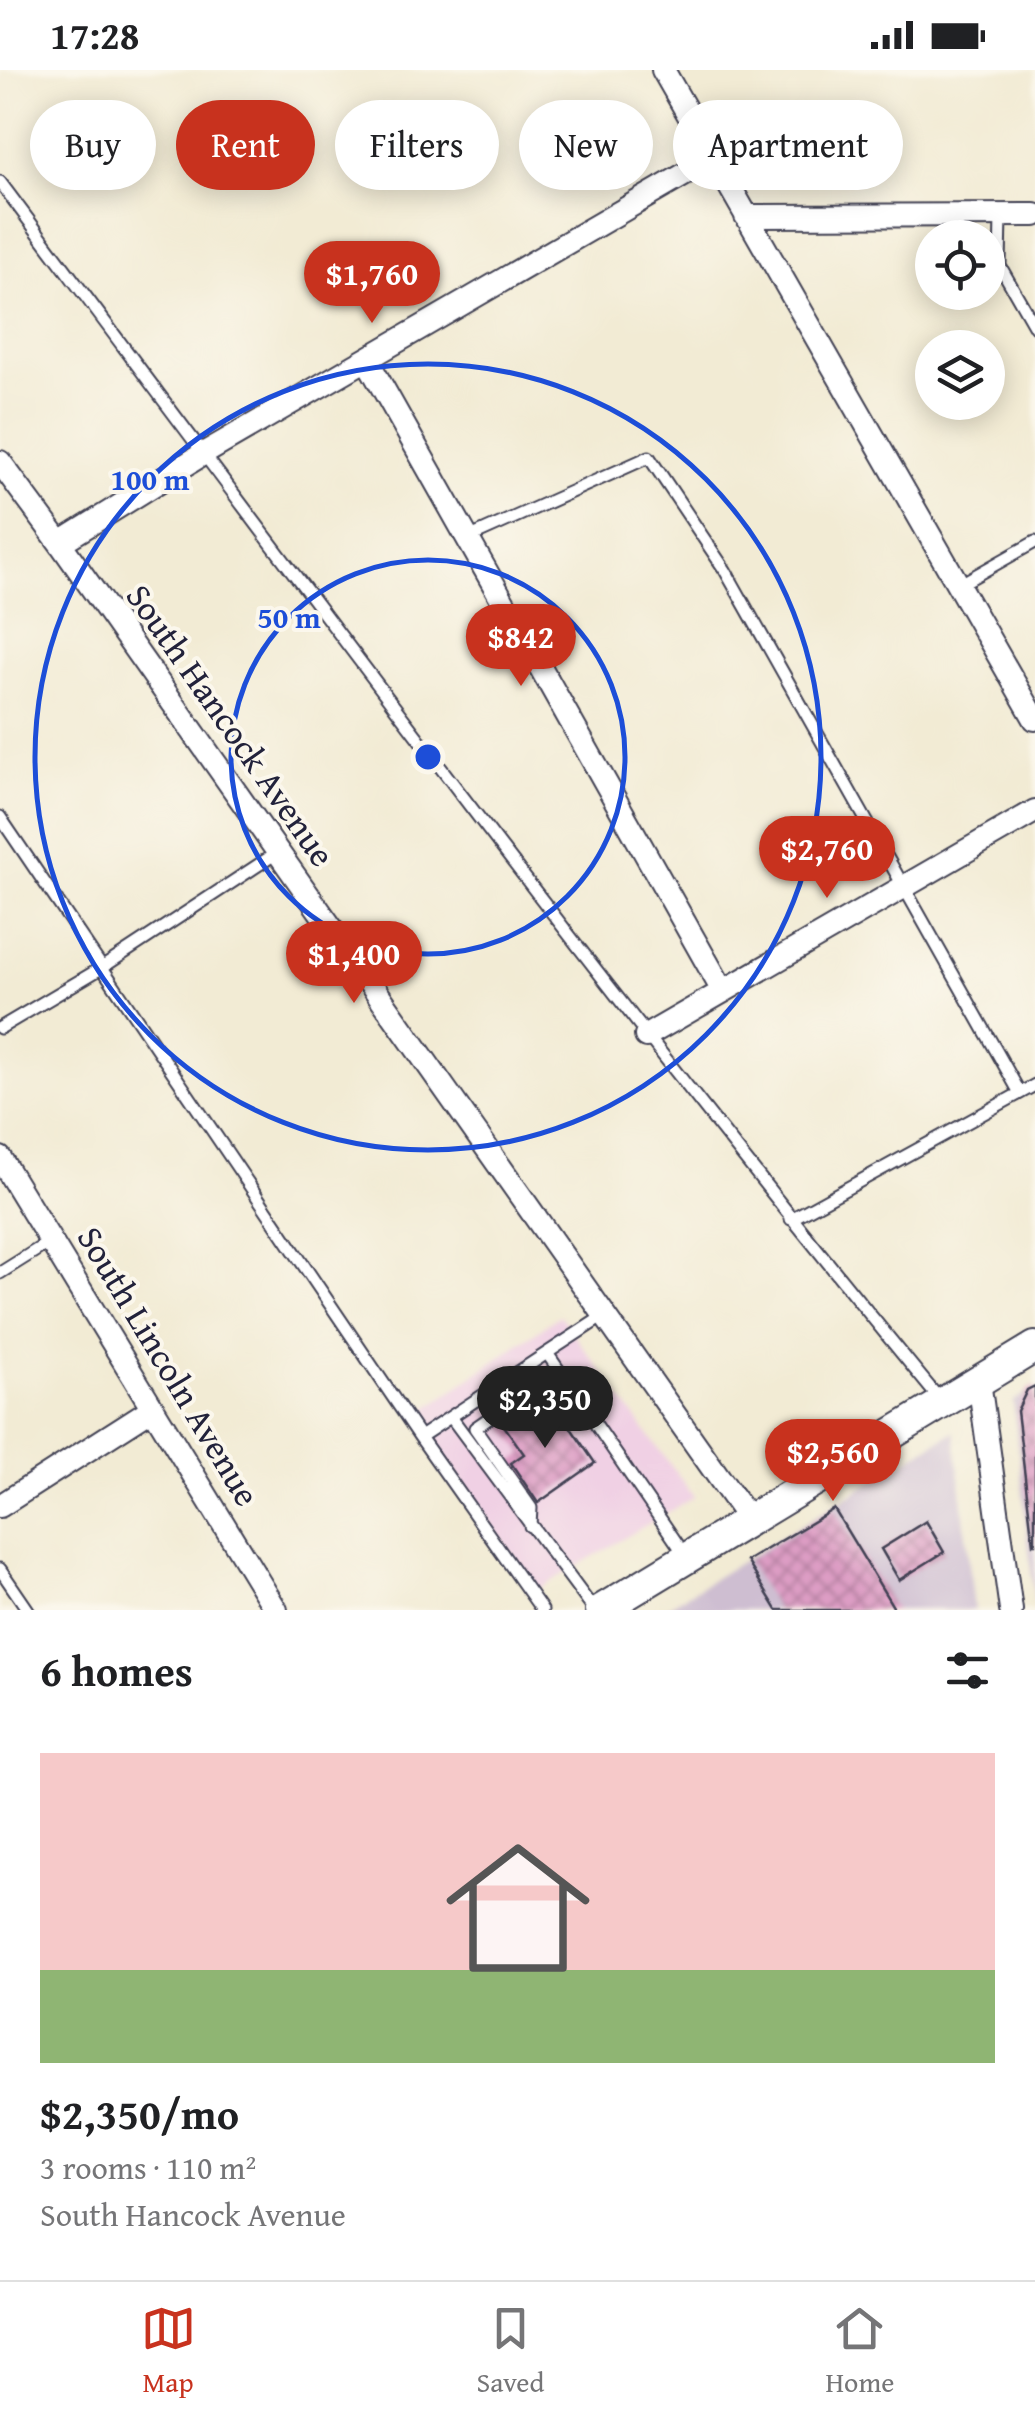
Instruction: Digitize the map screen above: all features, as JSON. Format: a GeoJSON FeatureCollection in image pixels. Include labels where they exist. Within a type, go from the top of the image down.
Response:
{"type":"FeatureCollection","features":[{"type":"Feature","properties":{"kind":"street"},"geometry":{"type":"LineString","coordinates":[[663,70],[680,100]]}},
{"type":"Feature","properties":{"kind":"street"},"geometry":{"type":"LineString","coordinates":[[60,542],[203,454],[673,181]]}},
{"type":"Feature","properties":{"kind":"street"},"geometry":{"type":"LineString","coordinates":[[731,190],[1035,719]]}},
{"type":"Feature","properties":{"kind":"street"},"geometry":{"type":"LineString","coordinates":[[746,216],[1035,215]]}},
{"type":"Feature","properties":{"kind":"street"},"geometry":{"type":"LineString","coordinates":[[367,360],[724,990]]}},
{"type":"Feature","properties":{"kind":"street","name":"South Hancock Avenue"},"geometry":{"type":"LineString","coordinates":[[0,462],[749,1520]]}},
{"type":"Feature","properties":{"kind":"street"},"geometry":{"type":"LineString","coordinates":[[646,1036],[1035,811]]}},
{"type":"Feature","properties":{"kind":"street","name":"South Lincoln Avenue"},"geometry":{"type":"LineString","coordinates":[[0,1158],[276,1610]]}},
{"type":"Feature","properties":{"kind":"street"},"geometry":{"type":"LineString","coordinates":[[597,1610],[1035,1347]]}},
{"type":"Feature","properties":{"kind":"street"},"geometry":{"type":"LineString","coordinates":[[979,1381],[1011,1610]]}},
{"type":"Feature","properties":{"kind":"street"},"geometry":{"type":"LineString","coordinates":[[0,1506],[154,1408]]}},
{"type":"Feature","properties":{"kind":"lane"},"geometry":{"type":"LineString","coordinates":[[0,182],[646,1036],[942,1403]]}},
{"type":"Feature","properties":{"kind":"lane"},"geometry":{"type":"LineString","coordinates":[[1001,215],[1000,266],[1035,327]]}},
{"type":"Feature","properties":{"kind":"lane"},"geometry":{"type":"LineString","coordinates":[[466,539],[649,458],[726,570],[1020,1093]]}},
{"type":"Feature","properties":{"kind":"lane"},"geometry":{"type":"LineString","coordinates":[[957,586],[1035,542]]}},
{"type":"Feature","properties":{"kind":"lane"},"geometry":{"type":"LineString","coordinates":[[0,818],[542,1610]]}},
{"type":"Feature","properties":{"kind":"lane"},"geometry":{"type":"LineString","coordinates":[[0,1028],[103,967],[278,852]]}},
{"type":"Feature","properties":{"kind":"lane"},"geometry":{"type":"LineString","coordinates":[[791,1219],[1035,1085]]}},
{"type":"Feature","properties":{"kind":"lane"},"geometry":{"type":"LineString","coordinates":[[0,1273],[52,1240]]}},
{"type":"Feature","properties":{"kind":"lane"},"geometry":{"type":"LineString","coordinates":[[420,1437],[605,1316]]}},
{"type":"Feature","properties":{"kind":"lane"},"geometry":{"type":"LineString","coordinates":[[546,1352],[688,1558]]}},
{"type":"Feature","properties":{"kind":"lane"},"geometry":{"type":"LineString","coordinates":[[530,1526],[531,1508],[475,1428],[545,1379],[566,1408],[588,1411]]}},
{"type":"Feature","properties":{"kind":"lane"},"geometry":{"type":"LineString","coordinates":[[451,1417],[597,1610]]}},
{"type":"Feature","properties":{"kind":"lane"},"geometry":{"type":"LineString","coordinates":[[0,1569],[28,1610]]}},
{"type":"Feature","properties":{"kind":"shaded area"},"geometry":{"type":"Polygon","coordinates":[[[560,1315],[694,1497],[536,1590],[416,1416],[560,1315]]]}},
{"type":"Feature","properties":{"kind":"shaded area"},"geometry":{"type":"Polygon","coordinates":[[[1035,1388],[1035,1608],[1013,1401],[1035,1388]]]}},
{"type":"Feature","properties":{"kind":"shaded area"},"geometry":{"type":"Polygon","coordinates":[[[955,1431],[974,1610],[662,1610],[955,1431]]]}},
{"type":"Feature","properties":{"kind":"building"},"geometry":{"type":"Polygon","coordinates":[[[1035,1386],[1033,1544],[1017,1411],[1027,1390],[1035,1386]]]}},
{"type":"Feature","properties":{"kind":"building"},"geometry":{"type":"Polygon","coordinates":[[[530,1400],[548,1425],[562,1415],[595,1463],[538,1503],[511,1463],[524,1454],[500,1420],[530,1400]]]}},
{"type":"Feature","properties":{"kind":"building"},"geometry":{"type":"Polygon","coordinates":[[[834,1509],[895,1610],[777,1610],[747,1561],[834,1509]]]}},
{"type":"Feature","properties":{"kind":"building"},"geometry":{"type":"Polygon","coordinates":[[[926,1521],[944,1552],[899,1580],[881,1549],[926,1521]]]}}]}
